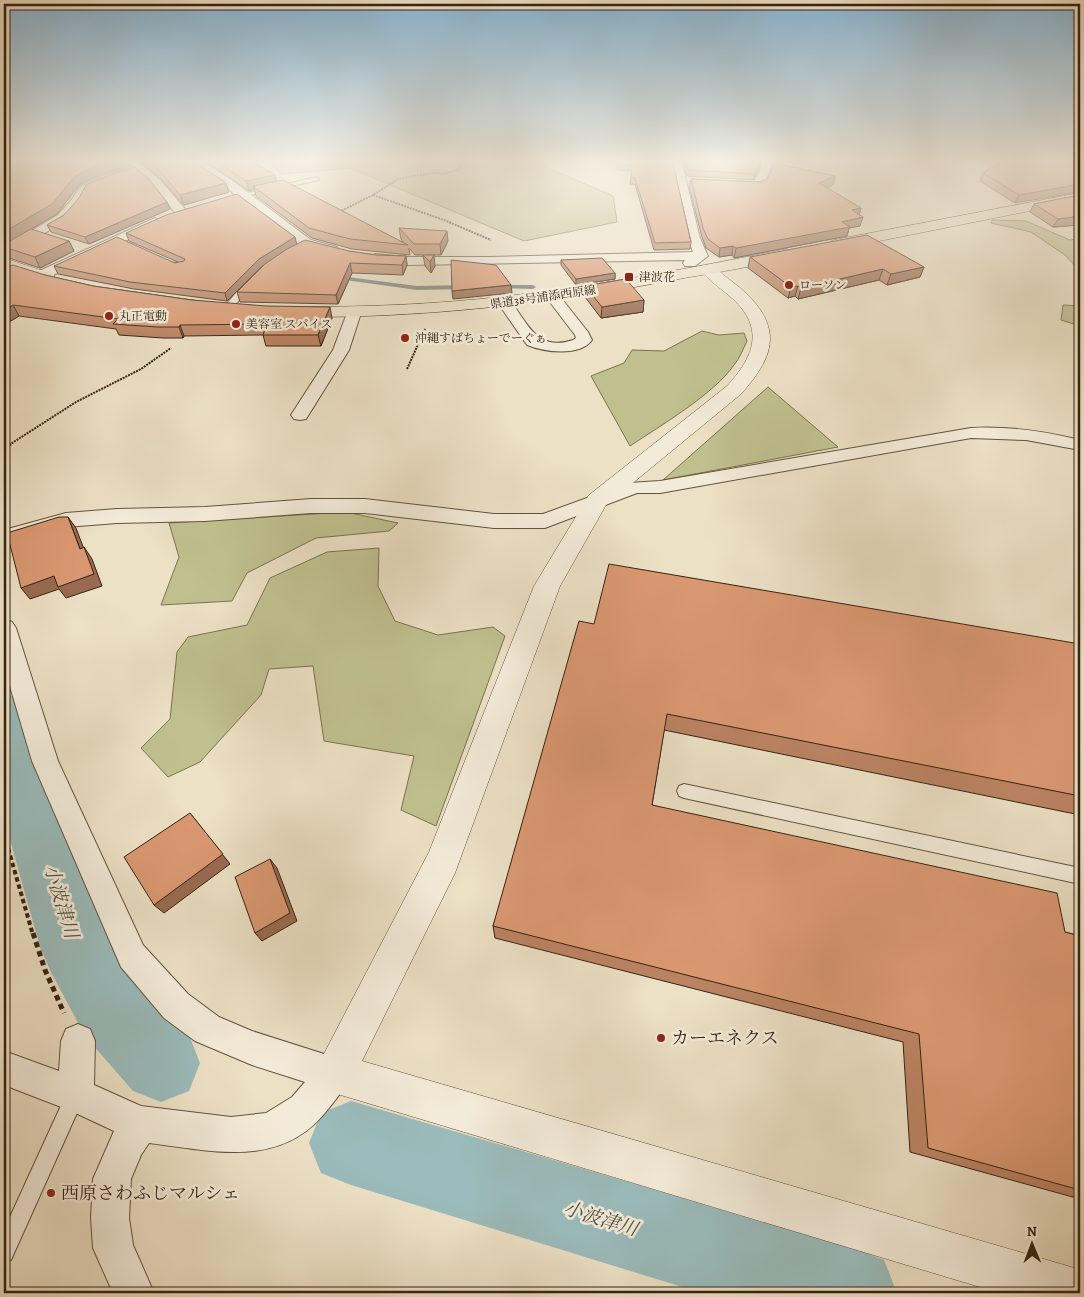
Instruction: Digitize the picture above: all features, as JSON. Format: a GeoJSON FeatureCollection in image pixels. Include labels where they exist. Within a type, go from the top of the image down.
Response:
{"type":"FeatureCollection","features":[{"type":"Feature","properties":{"kind":"main road"},"geometry":{"type":"LineString","coordinates":[[821,247],[958,221]]}},
{"type":"Feature","properties":{"kind":"main road","name":"県道38号浦添西原線"},"geometry":{"type":"LineString","coordinates":[[277,312],[354,313],[433,310],[505,303],[554,297],[705,263],[802,251]]}},
{"type":"Feature","properties":{"kind":"main road"},"geometry":{"type":"LineString","coordinates":[[8,269],[66,281]]}},
{"type":"Feature","properties":{"kind":"main road"},"geometry":{"type":"LineString","coordinates":[[209,306],[248,310]]}},
{"type":"Feature","properties":{"kind":"street"},"geometry":{"type":"LineString","coordinates":[[4,252],[44,235],[59,221]]}},
{"type":"Feature","properties":{"kind":"street"},"geometry":{"type":"LineString","coordinates":[[42,275],[91,251],[120,241],[160,221]]}},
{"type":"Feature","properties":{"kind":"street"},"geometry":{"type":"LineString","coordinates":[[279,221],[302,243],[343,253]]}},
{"type":"Feature","properties":{"kind":"street"},"geometry":{"type":"LineString","coordinates":[[4,1068],[76,1095],[140,1124],[231,1135],[271,1131],[305,1110],[334,1073],[443,861],[547,586],[597,500],[734,390],[753,369],[763,341],[761,329],[750,307],[705,263],[694,238],[692,221]]}},
{"type":"Feature","properties":{"kind":"street"},"geometry":{"type":"LineString","coordinates":[[74,246],[91,251]]}},
{"type":"Feature","properties":{"kind":"street"},"geometry":{"type":"LineString","coordinates":[[360,256],[408,261],[515,260],[705,263]]}},
{"type":"Feature","properties":{"kind":"street"},"geometry":{"type":"LineString","coordinates":[[505,303],[533,342],[540,346],[566,347],[579,344],[584,340],[583,335],[554,297]]}},
{"type":"Feature","properties":{"kind":"street"},"geometry":{"type":"LineString","coordinates":[[300,415],[341,350],[354,313]]}},
{"type":"Feature","properties":{"kind":"street"},"geometry":{"type":"LineString","coordinates":[[4,537],[66,520],[117,516],[205,514],[334,505],[365,506],[494,521],[545,521],[635,487],[660,487],[971,433],[998,431],[1053,438],[1080,445]]}},
{"type":"Feature","properties":{"kind":"street"},"geometry":{"type":"LineString","coordinates":[[4,628],[45,761],[132,956],[176,1006],[207,1029],[252,1048],[334,1073],[1078,1293]]}},
{"type":"Feature","properties":{"kind":"street"},"geometry":{"type":"LineString","coordinates":[[76,1095],[78,1041]]}},
{"type":"Feature","properties":{"kind":"street"},"geometry":{"type":"LineString","coordinates":[[134,1293],[113,1248],[110,1218],[112,1179],[128,1142],[140,1124]]}},
{"type":"Feature","properties":{"kind":"lane"},"geometry":{"type":"LineString","coordinates":[[228,308],[255,277]]}},
{"type":"Feature","properties":{"kind":"lane"},"geometry":{"type":"LineString","coordinates":[[684,791],[1080,876]]}},
{"type":"Feature","properties":{"kind":"lane"},"geometry":{"type":"LineString","coordinates":[[4,1253],[76,1095]]}},
{"type":"Feature","properties":{"kind":"path"},"geometry":{"type":"LineString","coordinates":[[302,243],[327,221]]}},
{"type":"Feature","properties":{"kind":"path"},"geometry":{"type":"LineString","coordinates":[[445,221],[501,244],[515,256],[515,260]]}},
{"type":"Feature","properties":{"kind":"path"},"geometry":{"type":"LineString","coordinates":[[407,370],[433,310]]}},
{"type":"Feature","properties":{"kind":"path"},"geometry":{"type":"LineString","coordinates":[[4,449],[76,402],[140,368],[171,348]]}},
{"type":"Feature","properties":{"kind":"path"},"geometry":{"type":"LineString","coordinates":[[4,834],[34,939],[49,982],[78,1041]]}},
{"type":"Feature","properties":{"kind":"green space"},"geometry":{"type":"Polygon","coordinates":[[[475,221],[617,221],[617,222],[524,241],[475,221]]]}},
{"type":"Feature","properties":{"kind":"green space"},"geometry":{"type":"Polygon","coordinates":[[[992,221],[1026,221],[1070,240],[1080,238],[1080,271],[1065,255],[1031,232],[991,223],[992,221]]]}},
{"type":"Feature","properties":{"kind":"green space"},"geometry":{"type":"Polygon","coordinates":[[[1063,305],[1080,306],[1080,326],[1061,320],[1063,305]]]}},
{"type":"Feature","properties":{"kind":"green space"},"geometry":{"type":"Polygon","coordinates":[[[702,331],[719,335],[744,333],[747,341],[736,362],[714,387],[686,409],[630,446],[591,376],[624,363],[632,350],[664,351],[702,331]]]}},
{"type":"Feature","properties":{"kind":"green space"},"geometry":{"type":"Polygon","coordinates":[[[768,387],[838,447],[663,480],[768,387]]]}},
{"type":"Feature","properties":{"kind":"green space"},"geometry":{"type":"Polygon","coordinates":[[[346,512],[398,523],[389,531],[316,538],[247,573],[232,601],[161,605],[179,557],[169,523],[346,512]]]}},
{"type":"Feature","properties":{"kind":"green space"},"geometry":{"type":"Polygon","coordinates":[[[379,548],[378,586],[395,621],[438,635],[493,627],[505,636],[436,826],[401,810],[414,756],[324,741],[313,666],[269,669],[261,695],[200,762],[168,777],[141,748],[170,719],[177,652],[188,637],[247,625],[270,578],[327,552],[379,548]]]}},
{"type":"Feature","properties":{"kind":"building"},"geometry":{"type":"Polygon","coordinates":[[[4,221],[24,221],[4,232],[4,221]]]}},
{"type":"Feature","properties":{"kind":"building"},"geometry":{"type":"Polygon","coordinates":[[[55,221],[124,221],[85,237],[47,225],[55,221]]]}},
{"type":"Feature","properties":{"kind":"building"},"geometry":{"type":"Polygon","coordinates":[[[154,221],[273,221],[295,237],[259,259],[225,293],[130,282],[54,266],[117,237],[175,263],[185,259],[126,233],[154,221]]]}},
{"type":"Feature","properties":{"kind":"building"},"geometry":{"type":"Polygon","coordinates":[[[299,221],[361,221],[408,245],[350,239],[309,228],[299,221]]]}},
{"type":"Feature","properties":{"kind":"building"},"geometry":{"type":"Polygon","coordinates":[[[648,221],[686,221],[691,242],[655,243],[648,221]]]}},
{"type":"Feature","properties":{"kind":"building"},"geometry":{"type":"Polygon","coordinates":[[[701,221],[848,221],[842,222],[850,227],[736,248],[733,246],[720,248],[708,239],[701,221]]]}},
{"type":"Feature","properties":{"kind":"building"},"geometry":{"type":"Polygon","coordinates":[[[399,228],[447,231],[440,244],[414,244],[399,228]]]}},
{"type":"Feature","properties":{"kind":"building"},"geometry":{"type":"Polygon","coordinates":[[[31,229],[69,241],[35,257],[4,247],[4,244],[31,229]]]}},
{"type":"Feature","properties":{"kind":"building"},"geometry":{"type":"Polygon","coordinates":[[[867,235],[924,267],[891,274],[883,269],[801,288],[798,286],[791,287],[750,257],[867,235]]]}},
{"type":"Feature","properties":{"kind":"building"},"geometry":{"type":"Polygon","coordinates":[[[305,240],[349,251],[376,255],[406,256],[402,265],[350,263],[336,295],[237,292],[265,264],[287,249],[305,240]]]}},
{"type":"Feature","properties":{"kind":"building"},"geometry":{"type":"Polygon","coordinates":[[[423,255],[434,255],[430,262],[423,255]]]}},
{"type":"Feature","properties":{"kind":"building"},"geometry":{"type":"Polygon","coordinates":[[[602,258],[615,273],[576,279],[561,260],[602,258]]]}},
{"type":"Feature","properties":{"kind":"building"},"geometry":{"type":"Polygon","coordinates":[[[451,260],[496,265],[511,285],[452,291],[451,260]]]}},
{"type":"Feature","properties":{"kind":"building"},"geometry":{"type":"Polygon","coordinates":[[[13,265],[45,275],[93,286],[192,300],[266,306],[330,307],[318,335],[263,335],[267,324],[158,327],[113,324],[118,319],[13,305],[4,311],[4,268],[13,265]]]}},
{"type":"Feature","properties":{"kind":"building"},"geometry":{"type":"Polygon","coordinates":[[[626,279],[644,300],[602,307],[585,286],[626,279]]]}},
{"type":"Feature","properties":{"kind":"building"},"geometry":{"type":"Polygon","coordinates":[[[59,517],[68,517],[80,549],[84,547],[94,574],[58,587],[54,576],[21,588],[7,533],[59,517]]]}},
{"type":"Feature","properties":{"kind":"building"},"geometry":{"type":"Polygon","coordinates":[[[609,564],[1080,644],[1080,796],[667,714],[652,805],[1057,893],[1065,932],[1080,936],[1080,1190],[928,1148],[919,1034],[493,926],[579,621],[594,624],[609,564]]]}},
{"type":"Feature","properties":{"kind":"building"},"geometry":{"type":"Polygon","coordinates":[[[190,813],[223,854],[154,905],[124,857],[190,813]]]}},
{"type":"Feature","properties":{"kind":"building"},"geometry":{"type":"Polygon","coordinates":[[[270,859],[290,913],[255,933],[235,877],[270,859]]]}},
{"type":"Feature","properties":{"kind":"waterway"},"geometry":{"type":"LineString","coordinates":[[340,278],[417,288],[464,287]]}},
{"type":"Feature","properties":{"kind":"waterway"},"geometry":{"type":"LineString","coordinates":[[502,287],[533,287]]}},
{"type":"Feature","properties":{"kind":"waterway","name":"小波津川"},"geometry":{"type":"LineString","coordinates":[[4,717],[76,947],[112,1009],[161,1063]]}},
{"type":"Feature","properties":{"kind":"waterway","name":"小波津川"},"geometry":{"type":"LineString","coordinates":[[351,1143],[851,1293]]}},
{"type":"Feature","properties":{"kind":"place","name":"津波花"},"geometry":{"type":"Point","coordinates":[629,277]}},
{"type":"Feature","properties":{"kind":"place","name":"ローソン"},"geometry":{"type":"Point","coordinates":[789,285]}},
{"type":"Feature","properties":{"kind":"place","name":"丸正電動"},"geometry":{"type":"Point","coordinates":[109,316]}},
{"type":"Feature","properties":{"kind":"place","name":"美容室 スパイス"},"geometry":{"type":"Point","coordinates":[236,324]}},
{"type":"Feature","properties":{"kind":"place","name":"沖縄すばちょーでーぐぁ"},"geometry":{"type":"Point","coordinates":[405,338]}},
{"type":"Feature","properties":{"kind":"place","name":"カーエネクス"},"geometry":{"type":"Point","coordinates":[661,1038]}},
{"type":"Feature","properties":{"kind":"place","name":"西原さわふじマルシェ"},"geometry":{"type":"Point","coordinates":[51,1193]}}]}
